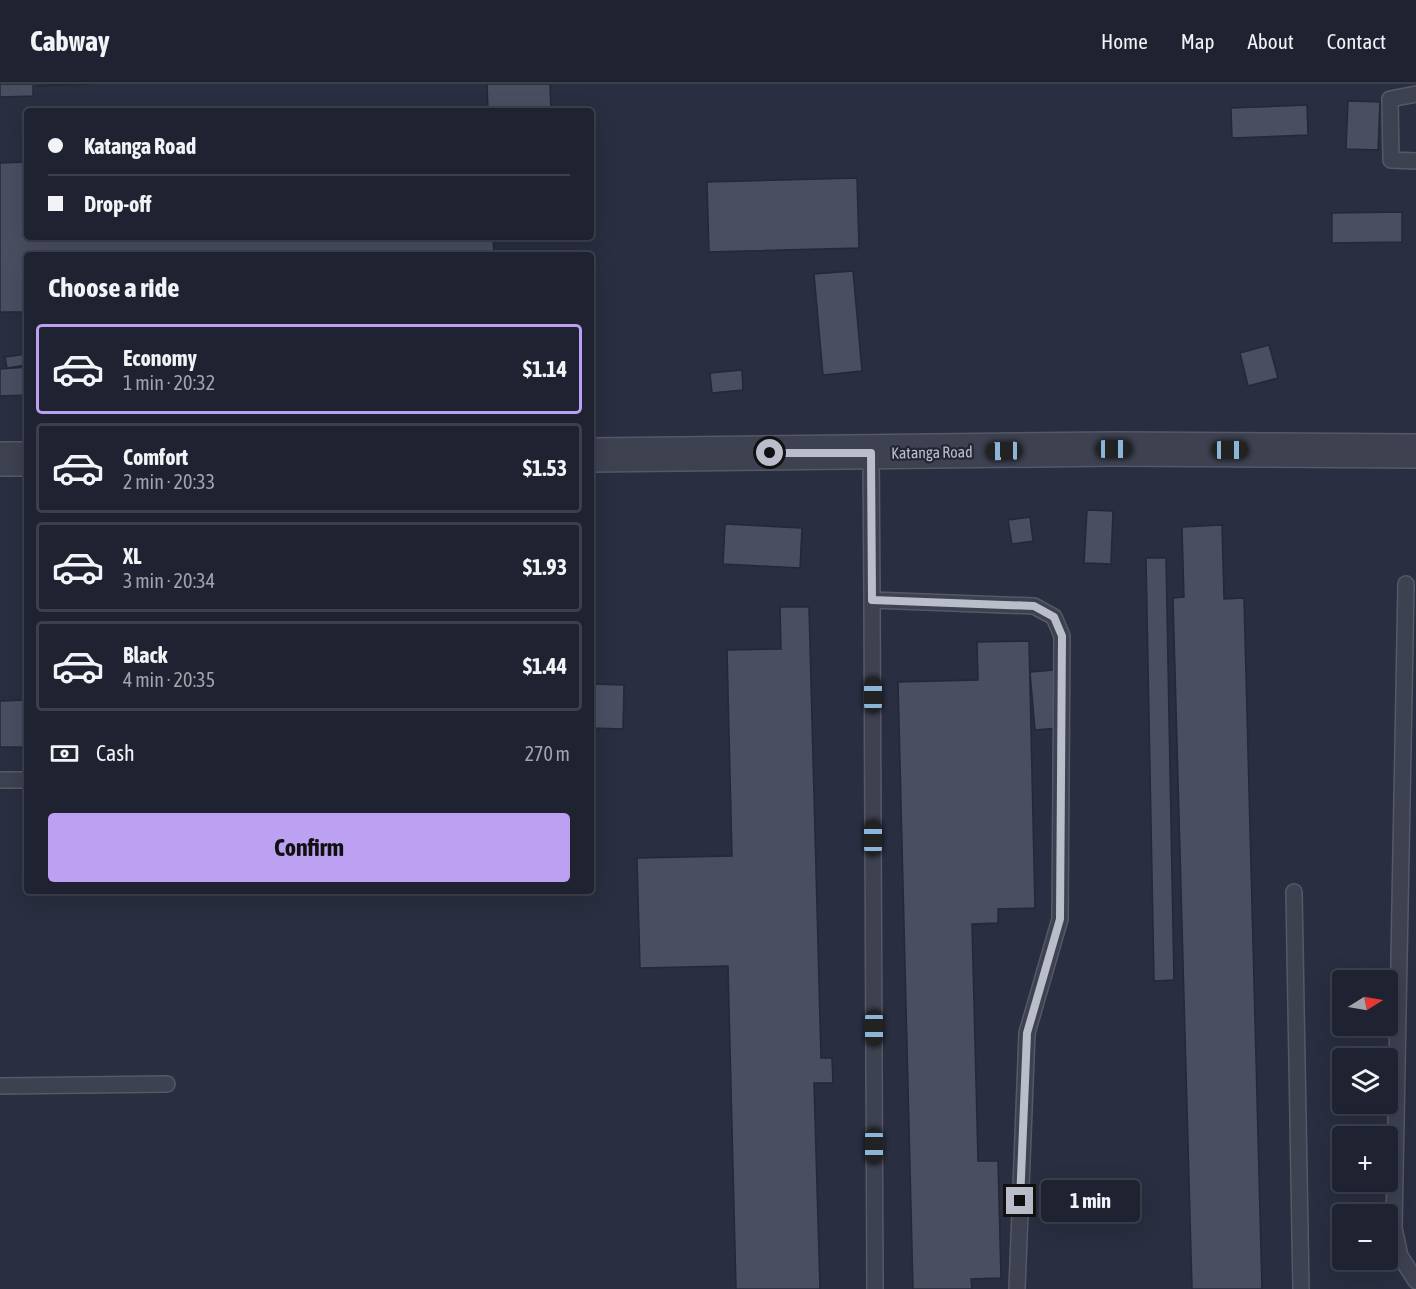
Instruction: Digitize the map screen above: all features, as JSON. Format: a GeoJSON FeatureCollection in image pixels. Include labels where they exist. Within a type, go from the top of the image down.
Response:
{"type":"FeatureCollection","features":[{"type":"Feature","properties":{"kind":"street","name":"Katanga Road"},"geometry":{"type":"LineString","coordinates":[[594,455],[1114,449],[1416,451]]}},
{"type":"Feature","properties":{"kind":"street"},"geometry":{"type":"LineString","coordinates":[[0,459],[24,459]]}},
{"type":"Feature","properties":{"kind":"lane"},"geometry":{"type":"LineString","coordinates":[[1416,94],[1390,99],[1391,160],[1416,161]]}},
{"type":"Feature","properties":{"kind":"lane"},"geometry":{"type":"LineString","coordinates":[[871,453],[875,1289]]}},
{"type":"Feature","properties":{"kind":"lane"},"geometry":{"type":"LineString","coordinates":[[1406,584],[1394,1228],[1400,1256],[1416,1281]]}},
{"type":"Feature","properties":{"kind":"lane"},"geometry":{"type":"LineString","coordinates":[[872,600],[1034,606],[1054,617],[1062,636],[1060,919],[1027,1033],[1017,1289]]}},
{"type":"Feature","properties":{"kind":"lane"},"geometry":{"type":"LineString","coordinates":[[0,780],[24,780]]}},
{"type":"Feature","properties":{"kind":"lane"},"geometry":{"type":"LineString","coordinates":[[1294,892],[1301,1289]]}},
{"type":"Feature","properties":{"kind":"lane"},"geometry":{"type":"LineString","coordinates":[[0,1086],[167,1084]]}},
{"type":"Feature","properties":{"kind":"building"},"geometry":{"type":"Polygon","coordinates":[[[0,84],[90,84],[33,86],[33,96],[0,97],[0,84]]]}},
{"type":"Feature","properties":{"kind":"building"},"geometry":{"type":"Polygon","coordinates":[[[487,84],[550,84],[551,108],[488,108],[487,84]]]}},
{"type":"Feature","properties":{"kind":"building"},"geometry":{"type":"Polygon","coordinates":[[[1348,101],[1380,102],[1378,150],[1346,149],[1348,101]]]}},
{"type":"Feature","properties":{"kind":"building"},"geometry":{"type":"Polygon","coordinates":[[[1307,105],[1308,135],[1232,138],[1231,108],[1307,105]]]}},
{"type":"Feature","properties":{"kind":"building"},"geometry":{"type":"Polygon","coordinates":[[[24,162],[24,240],[493,240],[494,252],[24,252],[24,312],[0,312],[0,163],[24,162]]]}},
{"type":"Feature","properties":{"kind":"building"},"geometry":{"type":"Polygon","coordinates":[[[857,178],[859,248],[709,252],[707,182],[857,178]]]}},
{"type":"Feature","properties":{"kind":"building"},"geometry":{"type":"Polygon","coordinates":[[[1402,212],[1402,242],[1332,243],[1332,213],[1402,212]]]}},
{"type":"Feature","properties":{"kind":"building"},"geometry":{"type":"Polygon","coordinates":[[[853,271],[862,371],[823,375],[814,274],[853,271]]]}},
{"type":"Feature","properties":{"kind":"building"},"geometry":{"type":"Polygon","coordinates":[[[1269,345],[1278,378],[1248,386],[1240,353],[1269,345]]]}},
{"type":"Feature","properties":{"kind":"building"},"geometry":{"type":"Polygon","coordinates":[[[24,354],[24,365],[7,368],[5,357],[24,354]]]}},
{"type":"Feature","properties":{"kind":"building"},"geometry":{"type":"Polygon","coordinates":[[[24,367],[24,395],[0,396],[0,369],[24,367]]]}},
{"type":"Feature","properties":{"kind":"building"},"geometry":{"type":"Polygon","coordinates":[[[742,370],[743,390],[712,393],[710,373],[742,370]]]}},
{"type":"Feature","properties":{"kind":"building"},"geometry":{"type":"Polygon","coordinates":[[[1087,510],[1113,511],[1111,564],[1084,563],[1087,510]]]}},
{"type":"Feature","properties":{"kind":"building"},"geometry":{"type":"Polygon","coordinates":[[[1030,517],[1033,541],[1012,544],[1008,520],[1030,517]]]}},
{"type":"Feature","properties":{"kind":"building"},"geometry":{"type":"Polygon","coordinates":[[[725,524],[802,528],[800,568],[723,564],[725,524]]]}},
{"type":"Feature","properties":{"kind":"building"},"geometry":{"type":"Polygon","coordinates":[[[1222,525],[1224,599],[1244,598],[1262,1289],[1192,1289],[1173,598],[1184,597],[1182,527],[1222,525]]]}},
{"type":"Feature","properties":{"kind":"building"},"geometry":{"type":"Polygon","coordinates":[[[1146,558],[1166,558],[1174,980],[1154,981],[1146,558]]]}},
{"type":"Feature","properties":{"kind":"building"},"geometry":{"type":"Polygon","coordinates":[[[780,607],[809,607],[821,1058],[832,1058],[833,1083],[814,1083],[820,1289],[736,1289],[728,966],[640,968],[637,858],[732,856],[727,650],[781,649],[780,607]]]}},
{"type":"Feature","properties":{"kind":"building"},"geometry":{"type":"Polygon","coordinates":[[[1029,641],[1035,908],[998,909],[998,923],[972,924],[978,1161],[998,1161],[1001,1278],[971,1279],[972,1289],[913,1289],[898,682],[978,680],[977,642],[1029,641]]]}},
{"type":"Feature","properties":{"kind":"building"},"geometry":{"type":"Polygon","coordinates":[[[1054,670],[1059,728],[1035,730],[1030,672],[1054,670]]]}},
{"type":"Feature","properties":{"kind":"building"},"geometry":{"type":"Polygon","coordinates":[[[594,684],[624,685],[623,729],[594,728],[594,684]]]}},
{"type":"Feature","properties":{"kind":"building"},"geometry":{"type":"Polygon","coordinates":[[[24,700],[24,747],[0,747],[0,701],[24,700]]]}},
{"type":"Feature","properties":{"kind":"route"},"geometry":{"type":"LineString","coordinates":[[770,453],[871,453],[872,600],[1034,606],[1054,617],[1062,636],[1060,919],[1027,1033],[1020,1201]]}}]}
